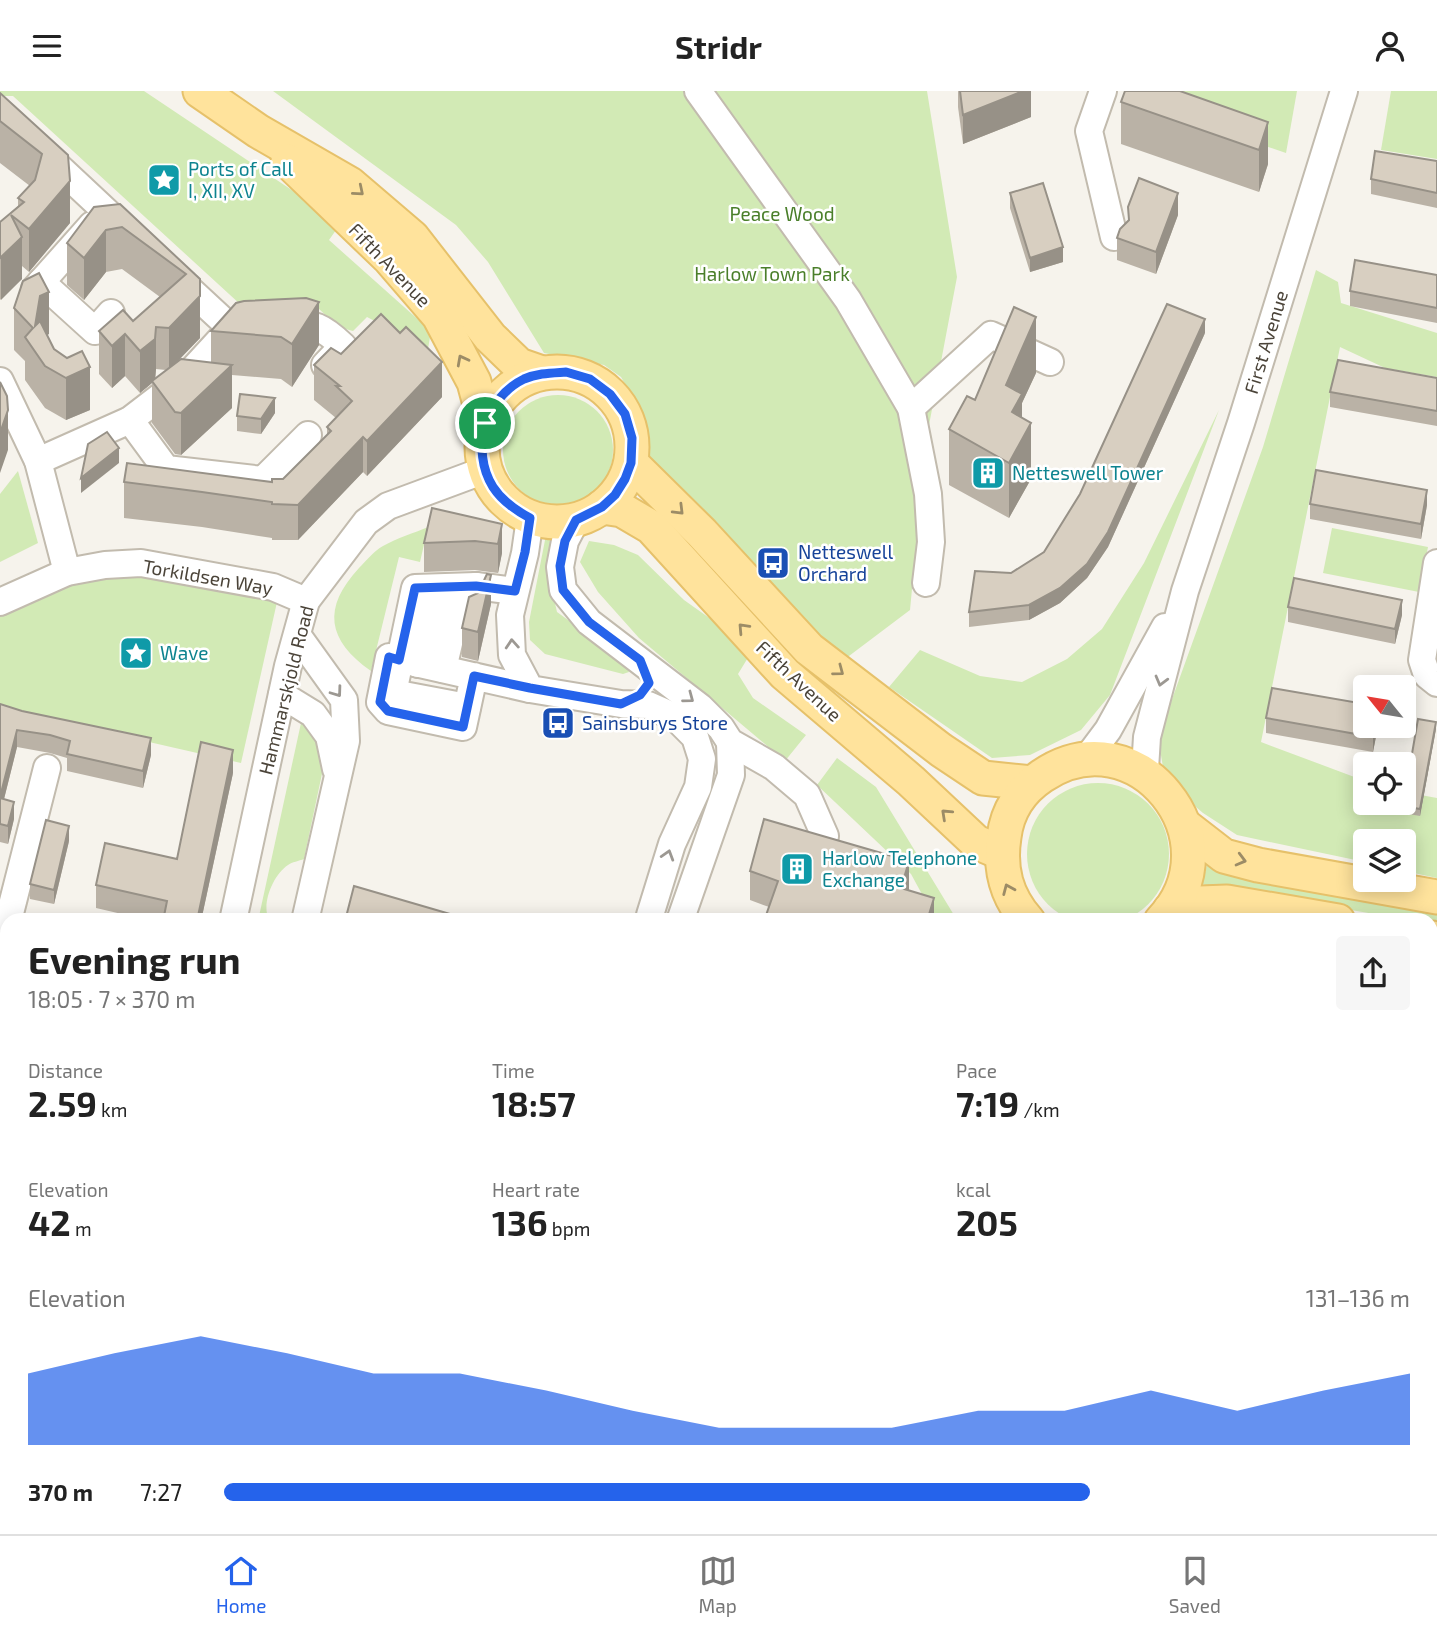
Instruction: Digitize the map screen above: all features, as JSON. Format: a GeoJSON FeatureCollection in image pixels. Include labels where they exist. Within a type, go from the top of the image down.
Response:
{"type":"FeatureCollection","features":[{"type":"Feature","properties":{"kind":"main road","name":"Fifth Avenue"},"geometry":{"type":"LineString","coordinates":[[200,91],[258,131],[350,184],[412,237],[489,337],[519,365],[542,373]]}},
{"type":"Feature","properties":{"kind":"main road","name":"Fifth Avenue"},"geometry":{"type":"LineString","coordinates":[[258,131],[337,211],[389,258],[439,316],[474,382],[485,423]]}},
{"type":"Feature","properties":{"kind":"main road"},"geometry":{"type":"LineString","coordinates":[[566,372],[590,379],[610,394],[625,414],[632,438],[631,463],[620,487],[589,513],[553,522],[530,518],[504,501],[493,487],[485,470],[481,447],[485,423],[494,405],[507,391],[523,380],[542,373],[566,372]]}},
{"type":"Feature","properties":{"kind":"main road","name":"Fifth Avenue"},"geometry":{"type":"LineString","coordinates":[[631,463],[702,533],[809,649],[983,778],[1032,783]]}},
{"type":"Feature","properties":{"kind":"main road","name":"Fifth Avenue"},"geometry":{"type":"LineString","coordinates":[[589,513],[622,510],[651,527],[785,674],[911,781],[976,842],[1002,853]]}},
{"type":"Feature","properties":{"kind":"main road"},"geometry":{"type":"LineString","coordinates":[[1022,913],[1014,903],[1003,876],[1002,853],[1006,821],[1018,798],[1032,783],[1052,769],[1087,758],[1112,761],[1139,770],[1158,784],[1174,803],[1184,825],[1189,849],[1186,876],[1168,913]]}},
{"type":"Feature","properties":{"kind":"main road"},"geometry":{"type":"LineString","coordinates":[[1184,825],[1224,856],[1437,900]]}},
{"type":"Feature","properties":{"kind":"main road"},"geometry":{"type":"LineString","coordinates":[[1174,913],[1199,903],[1227,902],[1291,913]]}},
{"type":"Feature","properties":{"kind":"street"},"geometry":{"type":"LineString","coordinates":[[698,91],[848,300],[911,408],[928,494],[931,543],[926,583]]}},
{"type":"Feature","properties":{"kind":"street"},"geometry":{"type":"LineString","coordinates":[[1103,91],[1088,131],[1114,237]]}},
{"type":"Feature","properties":{"kind":"street","name":"First Avenue"},"geometry":{"type":"LineString","coordinates":[[1158,784],[1145,769],[1147,737],[1185,591],[1241,423],[1344,91]]}},
{"type":"Feature","properties":{"kind":"street"},"geometry":{"type":"LineString","coordinates":[[0,115],[144,246]]}},
{"type":"Feature","properties":{"kind":"street"},"geometry":{"type":"LineString","coordinates":[[105,210],[38,285],[95,331],[111,313]]}},
{"type":"Feature","properties":{"kind":"street"},"geometry":{"type":"LineString","coordinates":[[163,264],[231,328]]}},
{"type":"Feature","properties":{"kind":"street"},"geometry":{"type":"LineString","coordinates":[[38,461],[130,420],[186,377],[231,328],[300,323],[323,327],[344,346],[326,365]]}},
{"type":"Feature","properties":{"kind":"street"},"geometry":{"type":"LineString","coordinates":[[911,408],[991,335],[1051,362]]}},
{"type":"Feature","properties":{"kind":"street"},"geometry":{"type":"LineString","coordinates":[[0,381],[38,461],[67,572]]}},
{"type":"Feature","properties":{"kind":"street"},"geometry":{"type":"LineString","coordinates":[[130,420],[166,469],[263,480],[308,435]]}},
{"type":"Feature","properties":{"kind":"street","name":"Hammarskjold Road"},"geometry":{"type":"LineString","coordinates":[[235,913],[282,695],[306,601],[366,522],[388,506],[485,470]]}},
{"type":"Feature","properties":{"kind":"street"},"geometry":{"type":"LineString","coordinates":[[589,513],[565,541],[560,566],[563,590],[589,622],[700,706],[730,742],[774,767],[807,795],[825,836]]}},
{"type":"Feature","properties":{"kind":"street"},"geometry":{"type":"LineString","coordinates":[[530,518],[510,615],[512,655],[530,688]]}},
{"type":"Feature","properties":{"kind":"street","name":"Torkildsen Way"},"geometry":{"type":"LineString","coordinates":[[0,602],[67,572],[105,565],[141,563],[273,587],[306,601]]}},
{"type":"Feature","properties":{"kind":"street"},"geometry":{"type":"LineString","coordinates":[[1437,563],[1422,660],[1427,675],[1437,683]]}},
{"type":"Feature","properties":{"kind":"street"},"geometry":{"type":"LineString","coordinates":[[476,586],[456,608],[429,666],[393,693],[467,708],[429,666],[415,588],[476,586],[515,591]]}},
{"type":"Feature","properties":{"kind":"street","name":"First Avenue"},"geometry":{"type":"LineString","coordinates":[[1087,758],[1108,730],[1185,591]]}},
{"type":"Feature","properties":{"kind":"street"},"geometry":{"type":"LineString","coordinates":[[429,666],[433,603],[456,608]]}},
{"type":"Feature","properties":{"kind":"street"},"geometry":{"type":"LineString","coordinates":[[298,636],[344,700],[346,741],[307,913]]}},
{"type":"Feature","properties":{"kind":"street"},"geometry":{"type":"LineString","coordinates":[[621,704],[640,695],[649,683],[640,660]]}},
{"type":"Feature","properties":{"kind":"street"},"geometry":{"type":"LineString","coordinates":[[429,666],[530,688],[621,704],[648,705],[676,717],[695,737],[702,758],[698,787],[671,844],[651,913]]}},
{"type":"Feature","properties":{"kind":"street"},"geometry":{"type":"LineString","coordinates":[[282,695],[313,714],[329,736],[338,781]]}},
{"type":"Feature","properties":{"kind":"street"},"geometry":{"type":"LineString","coordinates":[[683,913],[731,775],[730,742]]}},
{"type":"Feature","properties":{"kind":"street"},"geometry":{"type":"LineString","coordinates":[[702,758],[731,775],[774,767]]}},
{"type":"Feature","properties":{"kind":"street"},"geometry":{"type":"LineString","coordinates":[[7,913],[11,862],[47,768]]}},
{"type":"Feature","properties":{"kind":"green space"},"geometry":{"type":"Polygon","coordinates":[[[0,91],[144,91],[341,223],[329,240],[431,331],[428,349],[367,317],[353,331],[338,327],[318,308],[241,305],[13,96],[0,96],[0,91]]]}},
{"type":"Feature","properties":{"kind":"green space","name":"Harlow Town Park"},"geometry":{"type":"Polygon","coordinates":[[[273,91],[927,91],[957,277],[926,441],[910,610],[845,659],[702,533],[631,463],[632,431],[628,426],[634,399],[621,377],[604,365],[544,353],[488,262],[456,225],[273,91]]]}},
{"type":"Feature","properties":{"kind":"green space"},"geometry":{"type":"Polygon","coordinates":[[[1136,91],[1297,91],[1286,153],[1132,101],[1136,91]]]}},
{"type":"Feature","properties":{"kind":"green space"},"geometry":{"type":"Polygon","coordinates":[[[1391,91],[1437,91],[1437,159],[1381,150],[1391,91]]]}},
{"type":"Feature","properties":{"kind":"green space"},"geometry":{"type":"Polygon","coordinates":[[[1316,270],[1338,282],[1341,303],[1437,333],[1437,377],[1385,368],[1340,347],[1261,742],[1353,776],[1353,815],[1416,815],[1416,794],[1437,798],[1437,878],[1416,874],[1416,829],[1353,829],[1353,859],[1237,835],[1203,813],[1182,795],[1163,767],[1158,738],[1263,447],[1316,270]]]}},
{"type":"Feature","properties":{"kind":"green space"},"geometry":{"type":"Polygon","coordinates":[[[558,395],[579,399],[597,411],[609,429],[613,450],[609,471],[597,489],[579,501],[558,505],[537,501],[519,489],[507,471],[503,450],[507,429],[519,411],[537,399],[558,395]]]}},
{"type":"Feature","properties":{"kind":"green space"},"geometry":{"type":"Polygon","coordinates":[[[1219,410],[1110,695],[1081,730],[1030,755],[992,758],[889,687],[920,650],[980,676],[1022,682],[1067,659],[1102,629],[1144,563],[1219,410]]]}},
{"type":"Feature","properties":{"kind":"green space"},"geometry":{"type":"Polygon","coordinates":[[[18,471],[38,543],[0,562],[0,494],[18,471]]]}},
{"type":"Feature","properties":{"kind":"green space"},"geometry":{"type":"Polygon","coordinates":[[[428,527],[420,562],[399,557],[371,671],[345,647],[338,635],[335,610],[339,597],[359,568],[376,551],[394,540],[428,527]]]}},
{"type":"Feature","properties":{"kind":"green space"},"geometry":{"type":"Polygon","coordinates":[[[1332,528],[1428,547],[1419,592],[1323,573],[1332,528]]]}},
{"type":"Feature","properties":{"kind":"green space"},"geometry":{"type":"Polygon","coordinates":[[[546,535],[556,537],[551,586],[557,612],[626,662],[629,672],[623,674],[545,654],[530,640],[529,622],[546,535]]]}},
{"type":"Feature","properties":{"kind":"green space"},"geometry":{"type":"Polygon","coordinates":[[[589,541],[614,545],[638,555],[684,600],[739,639],[749,656],[738,674],[753,698],[806,735],[785,761],[639,638],[598,592],[580,562],[589,541]]]}},
{"type":"Feature","properties":{"kind":"green space"},"geometry":{"type":"Polygon","coordinates":[[[122,570],[277,602],[241,763],[0,708],[0,615],[43,589],[122,570]]]}},
{"type":"Feature","properties":{"kind":"green space"},"geometry":{"type":"Polygon","coordinates":[[[301,723],[319,732],[327,750],[304,859],[290,864],[278,876],[270,890],[267,913],[260,913],[301,723]]]}},
{"type":"Feature","properties":{"kind":"green space"},"geometry":{"type":"Polygon","coordinates":[[[837,758],[876,787],[953,913],[932,913],[911,874],[817,785],[837,758]]]}},
{"type":"Feature","properties":{"kind":"green space"},"geometry":{"type":"Polygon","coordinates":[[[1084,785],[1112,785],[1137,795],[1157,815],[1167,840],[1169,854],[1163,881],[1157,893],[1137,913],[1059,913],[1039,893],[1029,868],[1029,840],[1039,815],[1059,795],[1084,785]]]}},
{"type":"Feature","properties":{"kind":"green space"},"geometry":{"type":"Polygon","coordinates":[[[1208,853],[1353,888],[1353,892],[1367,892],[1437,909],[1437,913],[1368,913],[1200,884],[1206,870],[1208,853]]]}},
{"type":"Feature","properties":{"kind":"building"},"geometry":{"type":"Polygon","coordinates":[[[960,91],[1023,91],[963,115],[960,91]]]}},
{"type":"Feature","properties":{"kind":"building"},"geometry":{"type":"Polygon","coordinates":[[[1125,91],[1180,91],[1268,122],[1259,150],[1121,102],[1125,91]]]}},
{"type":"Feature","properties":{"kind":"building"},"geometry":{"type":"Polygon","coordinates":[[[0,93],[68,155],[70,181],[29,229],[11,215],[22,237],[0,258],[0,222],[24,202],[18,198],[35,180],[42,154],[0,121],[0,93]]]}},
{"type":"Feature","properties":{"kind":"building"},"geometry":{"type":"Polygon","coordinates":[[[1375,151],[1437,161],[1437,193],[1371,179],[1375,151]]]}},
{"type":"Feature","properties":{"kind":"building"},"geometry":{"type":"Polygon","coordinates":[[[1139,178],[1178,193],[1156,252],[1117,238],[1120,229],[1129,220],[1128,207],[1139,178]]]}},
{"type":"Feature","properties":{"kind":"building"},"geometry":{"type":"Polygon","coordinates":[[[1043,183],[1063,247],[1030,258],[1010,193],[1043,183]]]}},
{"type":"Feature","properties":{"kind":"building"},"geometry":{"type":"Polygon","coordinates":[[[120,204],[200,279],[200,296],[169,328],[156,327],[155,339],[140,351],[125,334],[112,346],[99,331],[123,310],[133,321],[186,274],[122,227],[106,230],[84,258],[67,243],[94,207],[120,204]]]}},
{"type":"Feature","properties":{"kind":"building"},"geometry":{"type":"Polygon","coordinates":[[[1355,260],[1437,275],[1437,308],[1350,291],[1355,260]]]}},
{"type":"Feature","properties":{"kind":"building"},"geometry":{"type":"Polygon","coordinates":[[[39,273],[49,292],[40,296],[35,326],[40,321],[54,349],[67,358],[82,351],[90,367],[66,378],[45,366],[25,337],[33,328],[14,308],[23,281],[39,273]]]}},
{"type":"Feature","properties":{"kind":"building"},"geometry":{"type":"Polygon","coordinates":[[[306,298],[319,302],[292,344],[281,337],[211,331],[236,303],[306,298]]]}},
{"type":"Feature","properties":{"kind":"building"},"geometry":{"type":"Polygon","coordinates":[[[1167,304],[1205,319],[1108,532],[1087,564],[1060,588],[1029,605],[969,612],[975,571],[1011,573],[1044,552],[1080,494],[1167,304]]]}},
{"type":"Feature","properties":{"kind":"building"},"geometry":{"type":"Polygon","coordinates":[[[1014,307],[1036,317],[1006,385],[1022,394],[1012,412],[1031,423],[1009,463],[949,429],[967,396],[975,400],[1014,307]]]}},
{"type":"Feature","properties":{"kind":"building"},"geometry":{"type":"Polygon","coordinates":[[[381,314],[400,333],[406,327],[442,362],[367,441],[363,437],[298,505],[272,504],[124,482],[127,463],[272,482],[272,479],[283,479],[331,431],[327,427],[352,401],[336,386],[340,386],[314,365],[331,348],[341,354],[381,314]]]}},
{"type":"Feature","properties":{"kind":"building"},"geometry":{"type":"Polygon","coordinates":[[[181,359],[232,365],[181,413],[175,412],[152,381],[181,359]]]}},
{"type":"Feature","properties":{"kind":"building"},"geometry":{"type":"Polygon","coordinates":[[[1338,360],[1437,378],[1437,411],[1330,392],[1338,360]]]}},
{"type":"Feature","properties":{"kind":"building"},"geometry":{"type":"Polygon","coordinates":[[[0,382],[7,396],[8,410],[0,433],[0,382]]]}},
{"type":"Feature","properties":{"kind":"building"},"geometry":{"type":"Polygon","coordinates":[[[240,394],[275,398],[261,419],[237,416],[240,394]]]}},
{"type":"Feature","properties":{"kind":"building"},"geometry":{"type":"Polygon","coordinates":[[[107,432],[119,448],[81,478],[88,444],[107,432]]]}},
{"type":"Feature","properties":{"kind":"building"},"geometry":{"type":"Polygon","coordinates":[[[1316,470],[1427,490],[1421,524],[1310,504],[1316,470]]]}},
{"type":"Feature","properties":{"kind":"building"},"geometry":{"type":"Polygon","coordinates":[[[432,508],[502,524],[498,544],[475,541],[424,543],[432,508]]]}},
{"type":"Feature","properties":{"kind":"building"},"geometry":{"type":"Polygon","coordinates":[[[487,574],[491,575],[478,632],[462,628],[469,597],[478,593],[487,574]]]}},
{"type":"Feature","properties":{"kind":"building"},"geometry":{"type":"Polygon","coordinates":[[[1294,578],[1402,600],[1395,629],[1288,607],[1294,578]]]}},
{"type":"Feature","properties":{"kind":"building"},"geometry":{"type":"Polygon","coordinates":[[[1272,688],[1353,702],[1353,733],[1266,718],[1272,688]]]}},
{"type":"Feature","properties":{"kind":"building"},"geometry":{"type":"Polygon","coordinates":[[[0,704],[151,738],[143,771],[67,754],[70,741],[17,730],[0,797],[0,704]]]}},
{"type":"Feature","properties":{"kind":"building"},"geometry":{"type":"Polygon","coordinates":[[[1418,719],[1436,722],[1420,809],[1416,808],[1416,752],[1412,752],[1418,719]]]}},
{"type":"Feature","properties":{"kind":"building"},"geometry":{"type":"Polygon","coordinates":[[[201,742],[233,750],[199,913],[165,913],[167,901],[96,885],[105,843],[177,859],[201,742]]]}},
{"type":"Feature","properties":{"kind":"building"},"geometry":{"type":"Polygon","coordinates":[[[0,798],[14,802],[8,826],[0,824],[0,798]]]}},
{"type":"Feature","properties":{"kind":"building"},"geometry":{"type":"Polygon","coordinates":[[[764,819],[909,861],[901,888],[934,898],[929,913],[767,913],[778,881],[750,871],[764,819]]]}},
{"type":"Feature","properties":{"kind":"building"},"geometry":{"type":"Polygon","coordinates":[[[46,820],[69,826],[54,890],[30,884],[46,820]]]}},
{"type":"Feature","properties":{"kind":"building"},"geometry":{"type":"Polygon","coordinates":[[[354,886],[447,913],[347,913],[354,886]]]}},
{"type":"Feature","properties":{"kind":"place","name":"Ports of Call I, XII, XV"},"geometry":{"type":"Point","coordinates":[164,180]}},
{"type":"Feature","properties":{"kind":"place","name":"Netteswell Tower"},"geometry":{"type":"Point","coordinates":[988,473]}},
{"type":"Feature","properties":{"kind":"place","name":"Netteswell Orchard"},"geometry":{"type":"Point","coordinates":[773,563]}},
{"type":"Feature","properties":{"kind":"place","name":"Wave"},"geometry":{"type":"Point","coordinates":[136,653]}},
{"type":"Feature","properties":{"kind":"place","name":"Sainsburys Store"},"geometry":{"type":"Point","coordinates":[558,723]}},
{"type":"Feature","properties":{"kind":"place","name":"Harlow Telephone Exchange"},"geometry":{"type":"Point","coordinates":[797,869]}},
{"type":"Feature","properties":{"kind":"route"},"geometry":{"type":"LineString","coordinates":[[566,372],[590,379],[610,394],[625,414],[632,438],[631,463],[625,479],[615,495],[602,507],[576,520],[565,541],[560,566],[563,590],[589,622],[640,660],[649,683],[640,695],[621,704],[474,676],[463,727],[388,711],[380,702],[389,657],[399,660],[415,588],[476,586],[515,591],[530,518],[504,501],[493,487],[485,470],[481,447],[485,423],[494,405],[507,391],[523,380],[542,373],[566,372]]}},
{"type":"Feature","properties":{"kind":"park label","name":"Peace Wood"},"geometry":{"type":"Point","coordinates":[782,214]}}]}
